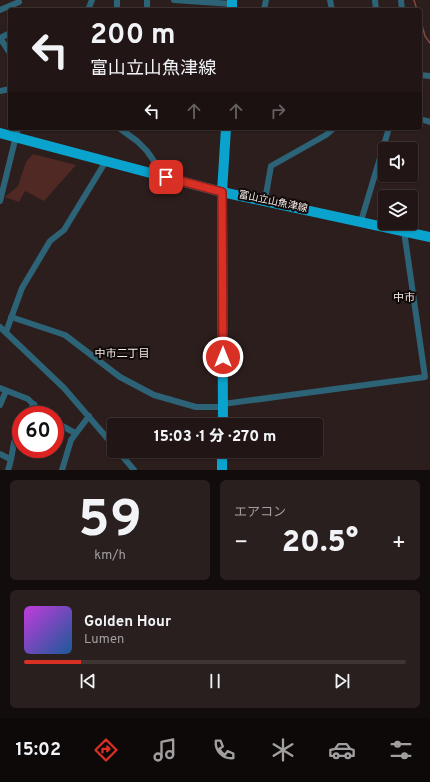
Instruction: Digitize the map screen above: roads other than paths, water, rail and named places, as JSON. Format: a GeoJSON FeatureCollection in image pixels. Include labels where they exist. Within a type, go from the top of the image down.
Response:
{"type":"FeatureCollection","features":[{"type":"Feature","properties":{"kind":"main road"},"geometry":{"type":"LineString","coordinates":[[223,418],[222,192],[226,130]]}},
{"type":"Feature","properties":{"kind":"main road","name":"富山立山魚津線"},"geometry":{"type":"LineString","coordinates":[[0,133],[17,133],[106,161],[222,192],[430,236]]}},
{"type":"Feature","properties":{"kind":"main road"},"geometry":{"type":"LineString","coordinates":[[222,458],[222,470]]}},
{"type":"Feature","properties":{"kind":"street"},"geometry":{"type":"LineString","coordinates":[[174,0],[204,1],[232,5]]}},
{"type":"Feature","properties":{"kind":"street"},"geometry":{"type":"LineString","coordinates":[[1,8],[19,2]]}},
{"type":"Feature","properties":{"kind":"street"},"geometry":{"type":"LineString","coordinates":[[0,38],[8,48]]}},
{"type":"Feature","properties":{"kind":"street"},"geometry":{"type":"LineString","coordinates":[[122,130],[137,141],[147,151],[166,177]]}},
{"type":"Feature","properties":{"kind":"street"},"geometry":{"type":"LineString","coordinates":[[265,200],[271,166],[326,135],[332,130]]}},
{"type":"Feature","properties":{"kind":"street"},"geometry":{"type":"LineString","coordinates":[[361,221],[387,130]]}},
{"type":"Feature","properties":{"kind":"street"},"geometry":{"type":"LineString","coordinates":[[0,201],[3,178],[17,133]]}},
{"type":"Feature","properties":{"kind":"street"},"geometry":{"type":"LineString","coordinates":[[6,332],[22,288],[50,241],[64,230],[106,161]]}},
{"type":"Feature","properties":{"kind":"street"},"geometry":{"type":"LineString","coordinates":[[11,316],[65,335],[120,377],[154,396],[196,407],[223,406],[425,377],[404,231]]}},
{"type":"Feature","properties":{"kind":"street"},"geometry":{"type":"LineString","coordinates":[[0,327],[64,388],[107,438]]}},
{"type":"Feature","properties":{"kind":"street"},"geometry":{"type":"LineString","coordinates":[[0,405],[3,390],[28,399],[34,404]]}},
{"type":"Feature","properties":{"kind":"street"},"geometry":{"type":"LineString","coordinates":[[62,470],[75,433],[89,416]]}},
{"type":"Feature","properties":{"kind":"street"},"geometry":{"type":"LineString","coordinates":[[64,427],[75,433]]}},
{"type":"Feature","properties":{"kind":"street"},"geometry":{"type":"LineString","coordinates":[[8,470],[12,444]]}},
{"type":"Feature","properties":{"kind":"street"},"geometry":{"type":"LineString","coordinates":[[0,454],[10,459]]}},
{"type":"Feature","properties":{"kind":"street"},"geometry":{"type":"LineString","coordinates":[[124,458],[134,470]]}},
{"type":"Feature","properties":{"kind":"waterway"},"geometry":{"type":"LineString","coordinates":[[414,0],[416,8]]}},
{"type":"Feature","properties":{"kind":"waterway"},"geometry":{"type":"LineString","coordinates":[[422,25],[425,36],[430,43]]}},
{"type":"Feature","properties":{"kind":"district","name":"中市"},"geometry":{"type":"Point","coordinates":[404,298]}},
{"type":"Feature","properties":{"kind":"district","name":"中市二丁目"},"geometry":{"type":"Point","coordinates":[122,354]}}]}
